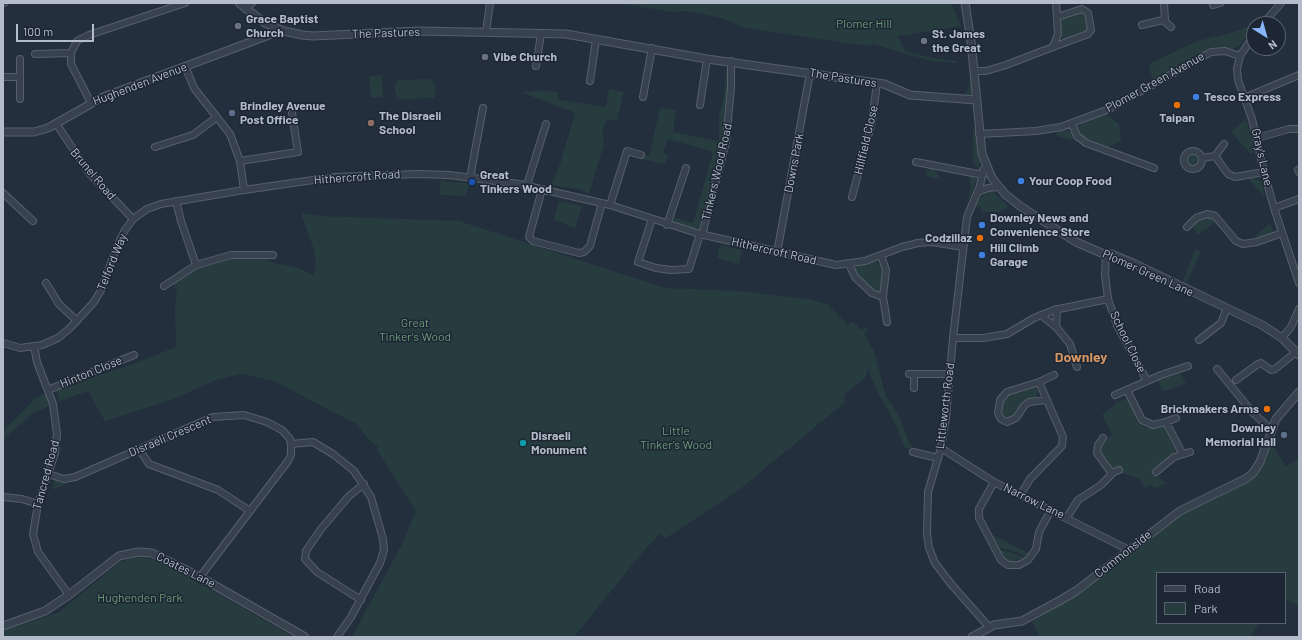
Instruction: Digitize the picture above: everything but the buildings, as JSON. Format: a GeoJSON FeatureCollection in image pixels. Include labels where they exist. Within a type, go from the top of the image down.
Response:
{"type":"FeatureCollection","features":[{"type":"Feature","properties":{"kind":"street"},"geometry":{"type":"LineString","coordinates":[[91,102],[74,71],[71,53],[74,45],[82,38],[185,3]]}},
{"type":"Feature","properties":{"kind":"street","name":"The Pastures"},"geometry":{"type":"LineString","coordinates":[[239,3],[256,17],[277,28],[291,33],[313,36],[364,32],[486,32],[566,34],[707,58],[884,84],[910,95],[978,100]]}},
{"type":"Feature","properties":{"kind":"street"},"geometry":{"type":"LineString","coordinates":[[246,9],[252,3]]}},
{"type":"Feature","properties":{"kind":"street"},"geometry":{"type":"LineString","coordinates":[[486,32],[490,3]]}},
{"type":"Feature","properties":{"kind":"street"},"geometry":{"type":"LineString","coordinates":[[965,3],[978,100],[979,134],[982,154],[986,167]]}},
{"type":"Feature","properties":{"kind":"street"},"geometry":{"type":"LineString","coordinates":[[1053,47],[1058,34],[1056,3]]}},
{"type":"Feature","properties":{"kind":"street"},"geometry":{"type":"LineString","coordinates":[[1164,3],[1165,20],[1171,27]]}},
{"type":"Feature","properties":{"kind":"street"},"geometry":{"type":"LineString","coordinates":[[1214,5],[1220,3]]}},
{"type":"Feature","properties":{"kind":"street"},"geometry":{"type":"LineString","coordinates":[[1270,16],[1281,3]]}},
{"type":"Feature","properties":{"kind":"street"},"geometry":{"type":"LineString","coordinates":[[974,71],[993,69],[1088,34],[1091,30],[1088,13],[1082,9],[1057,17]]}},
{"type":"Feature","properties":{"kind":"street"},"geometry":{"type":"LineString","coordinates":[[1142,25],[1165,20]]}},
{"type":"Feature","properties":{"kind":"street","name":"Hughenden Avenue"},"geometry":{"type":"LineString","coordinates":[[3,132],[34,132],[57,125],[91,102],[124,88],[270,34],[277,28]]}},
{"type":"Feature","properties":{"kind":"street"},"geometry":{"type":"LineString","coordinates":[[536,66],[541,34]]}},
{"type":"Feature","properties":{"kind":"street"},"geometry":{"type":"LineString","coordinates":[[590,81],[596,40]]}},
{"type":"Feature","properties":{"kind":"street","name":"Gray's Lane"},"geometry":{"type":"LineString","coordinates":[[1246,47],[1240,56],[1238,74],[1244,98],[1252,119],[1274,208],[1297,273],[1299,283]]}},
{"type":"Feature","properties":{"kind":"street"},"geometry":{"type":"LineString","coordinates":[[642,96],[652,48]]}},
{"type":"Feature","properties":{"kind":"street","name":"Plomer Green Avenue"},"geometry":{"type":"LineString","coordinates":[[979,134],[1036,132],[1072,124],[1109,109],[1211,52],[1225,51],[1240,56]]}},
{"type":"Feature","properties":{"kind":"street"},"geometry":{"type":"LineString","coordinates":[[35,54],[71,53]]}},
{"type":"Feature","properties":{"kind":"street"},"geometry":{"type":"LineString","coordinates":[[700,104],[707,58]]}},
{"type":"Feature","properties":{"kind":"street"},"geometry":{"type":"LineString","coordinates":[[20,59],[20,99]]}},
{"type":"Feature","properties":{"kind":"street","name":"Tinkers Wood Road"},"geometry":{"type":"LineString","coordinates":[[701,234],[726,142],[732,87],[731,61]]}},
{"type":"Feature","properties":{"kind":"street"},"geometry":{"type":"LineString","coordinates":[[185,66],[194,88],[230,134],[240,161],[244,190]]}},
{"type":"Feature","properties":{"kind":"street","name":"Downs Park"},"geometry":{"type":"LineString","coordinates":[[777,252],[810,73]]}},
{"type":"Feature","properties":{"kind":"street"},"geometry":{"type":"LineString","coordinates":[[1244,98],[1299,75]]}},
{"type":"Feature","properties":{"kind":"street"},"geometry":{"type":"LineString","coordinates":[[3,78],[20,77]]}},
{"type":"Feature","properties":{"kind":"street","name":"Hillfield Close"},"geometry":{"type":"LineString","coordinates":[[852,197],[872,122],[877,83]]}},
{"type":"Feature","properties":{"kind":"street"},"geometry":{"type":"LineString","coordinates":[[470,178],[483,108]]}},
{"type":"Feature","properties":{"kind":"street"},"geometry":{"type":"LineString","coordinates":[[240,161],[298,152],[292,113]]}},
{"type":"Feature","properties":{"kind":"street"},"geometry":{"type":"LineString","coordinates":[[155,147],[193,135],[218,117]]}},
{"type":"Feature","properties":{"kind":"street"},"geometry":{"type":"LineString","coordinates":[[527,185],[546,124]]}},
{"type":"Feature","properties":{"kind":"street"},"geometry":{"type":"LineString","coordinates":[[1072,124],[1077,136],[1086,143],[1154,168]]}},
{"type":"Feature","properties":{"kind":"street","name":"Brunel Road"},"geometry":{"type":"LineString","coordinates":[[57,125],[90,174],[133,219]]}},
{"type":"Feature","properties":{"kind":"street"},"geometry":{"type":"LineString","coordinates":[[1257,138],[1288,129],[1299,129]]}},
{"type":"Feature","properties":{"kind":"street"},"geometry":{"type":"LineString","coordinates":[[1202,158],[1215,156],[1224,144]]}},
{"type":"Feature","properties":{"kind":"street"},"geometry":{"type":"LineString","coordinates":[[610,205],[627,151],[641,155]]}},
{"type":"Feature","properties":{"kind":"street"},"geometry":{"type":"LineString","coordinates":[[1215,156],[1228,174],[1235,178],[1264,172]]}},
{"type":"Feature","properties":{"kind":"street"},"geometry":{"type":"LineString","coordinates":[[916,162],[982,174]]}},
{"type":"Feature","properties":{"kind":"street","name":"Littleworth Road"},"geometry":{"type":"LineString","coordinates":[[986,167],[983,170],[978,192],[968,213],[941,448],[928,492],[927,534],[929,548],[935,563],[942,573],[990,627]]}},
{"type":"Feature","properties":{"kind":"street","name":"Plomer Green Lane"},"geometry":{"type":"LineString","coordinates":[[986,167],[998,187],[1012,201],[1062,234],[1106,255],[1111,254],[1118,257],[1262,325],[1282,338],[1298,353]]}},
{"type":"Feature","properties":{"kind":"street"},"geometry":{"type":"LineString","coordinates":[[668,225],[686,168]]}},
{"type":"Feature","properties":{"kind":"street","name":"Hithercroft Road"},"geometry":{"type":"LineString","coordinates":[[244,190],[334,177],[419,174],[470,178],[527,185],[610,205],[668,225],[701,234],[836,265],[849,264],[881,256],[902,246],[918,243],[932,242],[963,247]]}},
{"type":"Feature","properties":{"kind":"street"},"geometry":{"type":"LineString","coordinates":[[978,192],[988,188],[998,187]]}},
{"type":"Feature","properties":{"kind":"street"},"geometry":{"type":"LineString","coordinates":[[542,189],[529,237],[533,241],[579,253],[584,252],[590,246],[602,203]]}},
{"type":"Feature","properties":{"kind":"street","name":"Telford Way"},"geometry":{"type":"LineString","coordinates":[[3,343],[20,348],[34,346],[58,338],[77,321],[94,302],[101,290],[117,246],[125,230],[133,219],[154,206],[244,190]]}},
{"type":"Feature","properties":{"kind":"street"},"geometry":{"type":"LineString","coordinates":[[3,193],[33,221]]}},
{"type":"Feature","properties":{"kind":"street"},"geometry":{"type":"LineString","coordinates":[[1274,208],[1299,199]]}},
{"type":"Feature","properties":{"kind":"street"},"geometry":{"type":"LineString","coordinates":[[176,201],[196,265]]}},
{"type":"Feature","properties":{"kind":"street"},"geometry":{"type":"LineString","coordinates":[[1187,227],[1196,218],[1206,214],[1214,216],[1236,240],[1243,244],[1258,242],[1282,233]]}},
{"type":"Feature","properties":{"kind":"street"},"geometry":{"type":"LineString","coordinates":[[652,219],[638,262],[656,268],[671,270],[689,269],[701,234]]}},
{"type":"Feature","properties":{"kind":"street"},"geometry":{"type":"LineString","coordinates":[[164,286],[196,265],[231,255],[272,255]]}},
{"type":"Feature","properties":{"kind":"street","name":"School Close"},"geometry":{"type":"LineString","coordinates":[[1106,255],[1105,274],[1108,299],[1118,325],[1147,381]]}},
{"type":"Feature","properties":{"kind":"street"},"geometry":{"type":"LineString","coordinates":[[881,256],[886,270],[883,297],[888,322]]}},
{"type":"Feature","properties":{"kind":"street"},"geometry":{"type":"LineString","coordinates":[[849,264],[855,277],[866,288],[876,295],[883,297]]}},
{"type":"Feature","properties":{"kind":"street"},"geometry":{"type":"LineString","coordinates":[[46,283],[59,304],[77,321]]}},
{"type":"Feature","properties":{"kind":"street"},"geometry":{"type":"LineString","coordinates":[[953,338],[982,338],[1006,334],[1041,315],[1057,309],[1108,299]]}},
{"type":"Feature","properties":{"kind":"street"},"geometry":{"type":"LineString","coordinates":[[1203,340],[1221,323],[1227,308]]}},
{"type":"Feature","properties":{"kind":"street"},"geometry":{"type":"LineString","coordinates":[[1056,327],[1057,309]]}},
{"type":"Feature","properties":{"kind":"street"},"geometry":{"type":"LineString","coordinates":[[1282,338],[1291,327],[1299,311]]}},
{"type":"Feature","properties":{"kind":"street"},"geometry":{"type":"LineString","coordinates":[[1041,315],[1056,327],[1070,344],[1077,367]]}},
{"type":"Feature","properties":{"kind":"street","name":"Tancred Road"},"geometry":{"type":"LineString","coordinates":[[34,346],[37,362],[56,416],[57,434],[55,453],[33,524],[34,543],[44,563],[69,595]]}},
{"type":"Feature","properties":{"kind":"street"},"geometry":{"type":"LineString","coordinates":[[1236,380],[1258,364],[1264,364],[1271,370],[1298,353]]}},
{"type":"Feature","properties":{"kind":"street","name":"Hinton Close"},"geometry":{"type":"LineString","coordinates":[[48,390],[134,355]]}},
{"type":"Feature","properties":{"kind":"street"},"geometry":{"type":"LineString","coordinates":[[1115,395],[1188,366]]}},
{"type":"Feature","properties":{"kind":"street"},"geometry":{"type":"LineString","coordinates":[[1217,369],[1253,413],[1271,429],[1289,402],[1299,392]]}},
{"type":"Feature","properties":{"kind":"street"},"geometry":{"type":"LineString","coordinates":[[914,388],[912,374],[950,374]]}},
{"type":"Feature","properties":{"kind":"street"},"geometry":{"type":"LineString","coordinates":[[1046,400],[1029,402],[1012,421],[1001,420],[998,413],[1000,400],[1007,392],[1039,382],[1054,375]]}},
{"type":"Feature","properties":{"kind":"street"},"geometry":{"type":"LineString","coordinates":[[1021,494],[1030,479],[1058,451],[1063,440],[1039,382]]}},
{"type":"Feature","properties":{"kind":"street"},"geometry":{"type":"LineString","coordinates":[[1127,390],[1142,420],[1153,425],[1176,418]]}},
{"type":"Feature","properties":{"kind":"street","name":"Disraeli Crescent"},"geometry":{"type":"LineString","coordinates":[[48,474],[64,479],[75,477],[139,450],[205,419],[231,415],[252,417],[275,426],[287,434],[291,444]]}},
{"type":"Feature","properties":{"kind":"street"},"geometry":{"type":"LineString","coordinates":[[1166,422],[1182,453]]}},
{"type":"Feature","properties":{"kind":"street","name":"Commonside"},"geometry":{"type":"LineString","coordinates":[[990,627],[1022,621],[1059,601],[1130,550],[1180,511],[1236,484],[1254,473],[1268,443],[1271,429]]}},
{"type":"Feature","properties":{"kind":"street"},"geometry":{"type":"LineString","coordinates":[[1103,438],[1098,445],[1097,453],[1112,474]]}},
{"type":"Feature","properties":{"kind":"street"},"geometry":{"type":"LineString","coordinates":[[200,577],[288,461],[291,455],[291,444],[308,442],[319,445],[349,466],[364,484],[374,502],[383,539],[384,550],[380,563],[360,600],[337,637]]}},
{"type":"Feature","properties":{"kind":"street","name":"Narrow Lane"},"geometry":{"type":"LineString","coordinates":[[941,448],[994,482],[1021,494],[1130,550]]}},
{"type":"Feature","properties":{"kind":"street"},"geometry":{"type":"LineString","coordinates":[[139,450],[149,464],[218,490],[250,511]]}},
{"type":"Feature","properties":{"kind":"street"},"geometry":{"type":"LineString","coordinates":[[913,452],[938,458]]}},
{"type":"Feature","properties":{"kind":"street"},"geometry":{"type":"LineString","coordinates":[[1156,472],[1182,453],[1190,452]]}},
{"type":"Feature","properties":{"kind":"street"},"geometry":{"type":"LineString","coordinates":[[1067,517],[1078,500],[1101,485],[1112,474],[1119,470]]}},
{"type":"Feature","properties":{"kind":"street"},"geometry":{"type":"LineString","coordinates":[[994,482],[979,509],[979,518],[1000,560],[1008,565],[1019,565],[1028,560],[1036,549],[1040,532],[1052,510]]}},
{"type":"Feature","properties":{"kind":"street"},"geometry":{"type":"LineString","coordinates":[[360,600],[317,572],[304,559],[306,551],[321,529],[350,496],[364,484]]}},
{"type":"Feature","properties":{"kind":"street"},"geometry":{"type":"LineString","coordinates":[[3,497],[22,499],[38,504]]}},
{"type":"Feature","properties":{"kind":"street","name":"Coates Lane"},"geometry":{"type":"LineString","coordinates":[[3,626],[45,611],[69,595],[119,556],[129,552],[152,553],[200,577],[305,637]]}},
{"type":"Feature","properties":{"kind":"street"},"geometry":{"type":"LineString","coordinates":[[972,637],[990,627]]}},
{"type":"Feature","properties":{"kind":"green space","name":"Plomer Hill"},"geometry":{"type":"Polygon","coordinates":[[[619,3],[951,3],[961,26],[898,36],[905,51],[933,58],[957,61],[957,63],[932,61],[872,44],[868,46],[745,28],[722,18],[687,11],[672,12],[619,3]]]}},
{"type":"Feature","properties":{"kind":"green space"},"geometry":{"type":"Polygon","coordinates":[[[1083,12],[1086,14],[1087,31],[1066,41],[1063,39],[1060,29],[1061,20],[1063,17],[1083,12]]]}},
{"type":"Feature","properties":{"kind":"green space"},"geometry":{"type":"Polygon","coordinates":[[[1246,28],[1246,36],[1240,45],[1233,49],[1211,47],[1152,80],[1149,64],[1197,41],[1246,28]]]}},
{"type":"Feature","properties":{"kind":"green space"},"geometry":{"type":"Polygon","coordinates":[[[726,69],[729,69],[729,94],[726,131],[701,228],[695,231],[674,224],[673,217],[693,223],[713,152],[668,139],[663,153],[668,155],[665,164],[642,159],[643,155],[649,156],[660,108],[676,110],[673,132],[719,141],[719,116],[724,97],[726,69]]]}},
{"type":"Feature","properties":{"kind":"green space"},"geometry":{"type":"Polygon","coordinates":[[[382,75],[383,97],[371,98],[369,76],[382,75]]]}},
{"type":"Feature","properties":{"kind":"green space"},"geometry":{"type":"Polygon","coordinates":[[[433,79],[433,85],[436,86],[434,98],[397,99],[394,85],[397,85],[396,80],[433,79]]]}},
{"type":"Feature","properties":{"kind":"green space"},"geometry":{"type":"Polygon","coordinates":[[[971,81],[973,81],[973,92],[967,98],[963,98],[971,81]]]}},
{"type":"Feature","properties":{"kind":"green space"},"geometry":{"type":"Polygon","coordinates":[[[609,89],[624,92],[617,121],[608,119],[602,130],[604,144],[589,194],[580,189],[551,185],[560,164],[575,113],[521,92],[540,90],[558,92],[557,98],[561,100],[606,107],[609,89]]]}},
{"type":"Feature","properties":{"kind":"green space"},"geometry":{"type":"Polygon","coordinates":[[[1106,114],[1119,124],[1121,141],[1108,147],[1079,135],[1078,128],[1081,124],[1106,114]]]}},
{"type":"Feature","properties":{"kind":"green space"},"geometry":{"type":"Polygon","coordinates":[[[1246,119],[1255,151],[1251,154],[1231,132],[1246,119]]]}},
{"type":"Feature","properties":{"kind":"green space"},"geometry":{"type":"Polygon","coordinates":[[[973,129],[977,130],[980,162],[978,169],[973,162],[973,129]]]}},
{"type":"Feature","properties":{"kind":"green space"},"geometry":{"type":"Polygon","coordinates":[[[1066,129],[1073,133],[1073,140],[1057,136],[1057,130],[1066,129]]]}},
{"type":"Feature","properties":{"kind":"green space"},"geometry":{"type":"Polygon","coordinates":[[[1191,153],[1197,153],[1201,157],[1201,163],[1197,167],[1191,167],[1187,163],[1187,157],[1191,153]]]}},
{"type":"Feature","properties":{"kind":"green space"},"geometry":{"type":"Polygon","coordinates":[[[930,169],[935,170],[939,176],[939,179],[925,176],[926,171],[930,169]]]}},
{"type":"Feature","properties":{"kind":"green space"},"geometry":{"type":"Polygon","coordinates":[[[971,176],[977,179],[967,204],[971,186],[969,177],[971,176]]]}},
{"type":"Feature","properties":{"kind":"green space"},"geometry":{"type":"Polygon","coordinates":[[[1253,178],[1262,182],[1265,198],[1249,179],[1253,178]]]}},
{"type":"Feature","properties":{"kind":"green space"},"geometry":{"type":"Polygon","coordinates":[[[441,180],[446,182],[469,183],[466,196],[439,195],[441,180]]]}},
{"type":"Feature","properties":{"kind":"green space"},"geometry":{"type":"Polygon","coordinates":[[[991,191],[994,192],[1009,207],[1000,212],[981,212],[980,206],[975,207],[980,198],[991,191]]]}},
{"type":"Feature","properties":{"kind":"green space"},"geometry":{"type":"Polygon","coordinates":[[[559,201],[582,206],[575,228],[554,220],[559,201]]]}},
{"type":"Feature","properties":{"kind":"green space"},"geometry":{"type":"Polygon","coordinates":[[[301,213],[320,216],[459,221],[665,288],[739,291],[808,299],[827,304],[848,325],[853,321],[861,330],[865,327],[868,331],[864,334],[874,351],[886,397],[899,415],[909,443],[913,447],[909,449],[904,447],[897,427],[876,389],[868,368],[866,377],[845,394],[844,403],[739,490],[666,538],[660,534],[641,554],[574,637],[352,637],[403,542],[416,511],[377,450],[378,447],[369,440],[356,424],[274,381],[241,374],[218,379],[174,399],[105,421],[88,391],[59,401],[56,390],[133,364],[176,347],[175,310],[177,292],[173,283],[199,266],[227,257],[266,257],[270,262],[298,268],[314,275],[316,262],[313,247],[301,213]]]}},
{"type":"Feature","properties":{"kind":"green space"},"geometry":{"type":"Polygon","coordinates":[[[1206,216],[1216,221],[1199,235],[1193,229],[1194,225],[1206,216]]]}},
{"type":"Feature","properties":{"kind":"green space"},"geometry":{"type":"Polygon","coordinates":[[[1270,223],[1274,234],[1252,242],[1251,240],[1270,223]]]}},
{"type":"Feature","properties":{"kind":"green space"},"geometry":{"type":"Polygon","coordinates":[[[722,245],[742,250],[739,264],[717,258],[719,248],[722,245]]]}},
{"type":"Feature","properties":{"kind":"green space"},"geometry":{"type":"Polygon","coordinates":[[[1195,249],[1201,252],[1186,284],[1183,281],[1195,249]]]}},
{"type":"Feature","properties":{"kind":"green space"},"geometry":{"type":"Polygon","coordinates":[[[874,261],[882,265],[883,275],[881,292],[876,294],[855,276],[854,269],[857,266],[874,261]]]}},
{"type":"Feature","properties":{"kind":"green space"},"geometry":{"type":"Polygon","coordinates":[[[1181,374],[1186,383],[1167,391],[1163,391],[1158,380],[1181,374]]]}},
{"type":"Feature","properties":{"kind":"green space"},"geometry":{"type":"Polygon","coordinates":[[[1034,386],[1038,391],[1037,396],[1024,402],[1013,417],[1007,420],[1000,417],[1000,405],[1006,395],[1034,386]]]}},
{"type":"Feature","properties":{"kind":"green space"},"geometry":{"type":"Polygon","coordinates":[[[46,393],[50,406],[33,413],[3,440],[3,431],[36,398],[46,393]]]}},
{"type":"Feature","properties":{"kind":"green space"},"geometry":{"type":"Polygon","coordinates":[[[1128,398],[1138,422],[1143,427],[1154,429],[1165,426],[1176,447],[1175,453],[1157,473],[1158,477],[1166,483],[1155,488],[1149,485],[1146,489],[1139,479],[1122,473],[1119,466],[1112,469],[1101,454],[1102,446],[1112,434],[1102,415],[1115,405],[1115,403],[1128,398]]]}},
{"type":"Feature","properties":{"kind":"green space"},"geometry":{"type":"Polygon","coordinates":[[[1272,444],[1286,466],[1299,459],[1299,605],[1286,600],[1286,572],[1156,572],[1156,624],[1258,624],[1250,637],[1040,637],[1032,622],[1086,588],[1177,516],[1255,476],[1261,468],[1272,444]]]}},
{"type":"Feature","properties":{"kind":"green space"},"geometry":{"type":"Polygon","coordinates":[[[54,480],[64,482],[66,484],[53,490],[54,480]]]}},
{"type":"Feature","properties":{"kind":"green space"},"geometry":{"type":"Polygon","coordinates":[[[992,536],[995,536],[1028,553],[1025,557],[1017,552],[1000,548],[992,536]]]}},
{"type":"Feature","properties":{"kind":"green space"},"geometry":{"type":"Polygon","coordinates":[[[996,546],[1001,550],[1014,553],[1024,558],[1010,562],[1004,560],[996,546]]]}},
{"type":"Feature","properties":{"kind":"green space","name":"Hughenden Park"},"geometry":{"type":"Polygon","coordinates":[[[144,557],[162,562],[294,637],[3,637],[3,630],[58,613],[119,563],[132,558],[144,557]]]}},
{"type":"Feature","properties":{"kind":"place","name":"Grace Baptist Church"},"geometry":{"type":"Point","coordinates":[238,26]}},
{"type":"Feature","properties":{"kind":"place","name":"St. James the Great"},"geometry":{"type":"Point","coordinates":[924,41]}},
{"type":"Feature","properties":{"kind":"place","name":"Vibe Church"},"geometry":{"type":"Point","coordinates":[485,57]}},
{"type":"Feature","properties":{"kind":"place","name":"Tesco Express"},"geometry":{"type":"Point","coordinates":[1196,97]}},
{"type":"Feature","properties":{"kind":"place","name":"Taipan"},"geometry":{"type":"Point","coordinates":[1177,105]}},
{"type":"Feature","properties":{"kind":"place","name":"Brindley Avenue Post Office"},"geometry":{"type":"Point","coordinates":[232,113]}},
{"type":"Feature","properties":{"kind":"place","name":"The Disraeli School"},"geometry":{"type":"Point","coordinates":[371,123]}},
{"type":"Feature","properties":{"kind":"place","name":"Your Coop Food"},"geometry":{"type":"Point","coordinates":[1021,181]}},
{"type":"Feature","properties":{"kind":"place","name":"Great Tinkers Wood"},"geometry":{"type":"Point","coordinates":[472,182]}},
{"type":"Feature","properties":{"kind":"place","name":"Downley News and Convenience Store"},"geometry":{"type":"Point","coordinates":[982,225]}},
{"type":"Feature","properties":{"kind":"place","name":"Codzillaz"},"geometry":{"type":"Point","coordinates":[980,238]}},
{"type":"Feature","properties":{"kind":"place","name":"Hill Climb Garage"},"geometry":{"type":"Point","coordinates":[982,255]}},
{"type":"Feature","properties":{"kind":"place","name":"Brickmakers Arms"},"geometry":{"type":"Point","coordinates":[1267,409]}},
{"type":"Feature","properties":{"kind":"place","name":"Downley Memorial Hall"},"geometry":{"type":"Point","coordinates":[1284,435]}},
{"type":"Feature","properties":{"kind":"place","name":"Disraeli Monument"},"geometry":{"type":"Point","coordinates":[523,443]}},
{"type":"Feature","properties":{"kind":"district","name":"Downley"},"geometry":{"type":"Point","coordinates":[1081,357]}},
{"type":"Feature","properties":{"kind":"park label","name":"Great Tinker's Wood"},"geometry":{"type":"Point","coordinates":[415,330]}},
{"type":"Feature","properties":{"kind":"park label","name":"Little Tinker's Wood"},"geometry":{"type":"Point","coordinates":[676,438]}}]}
